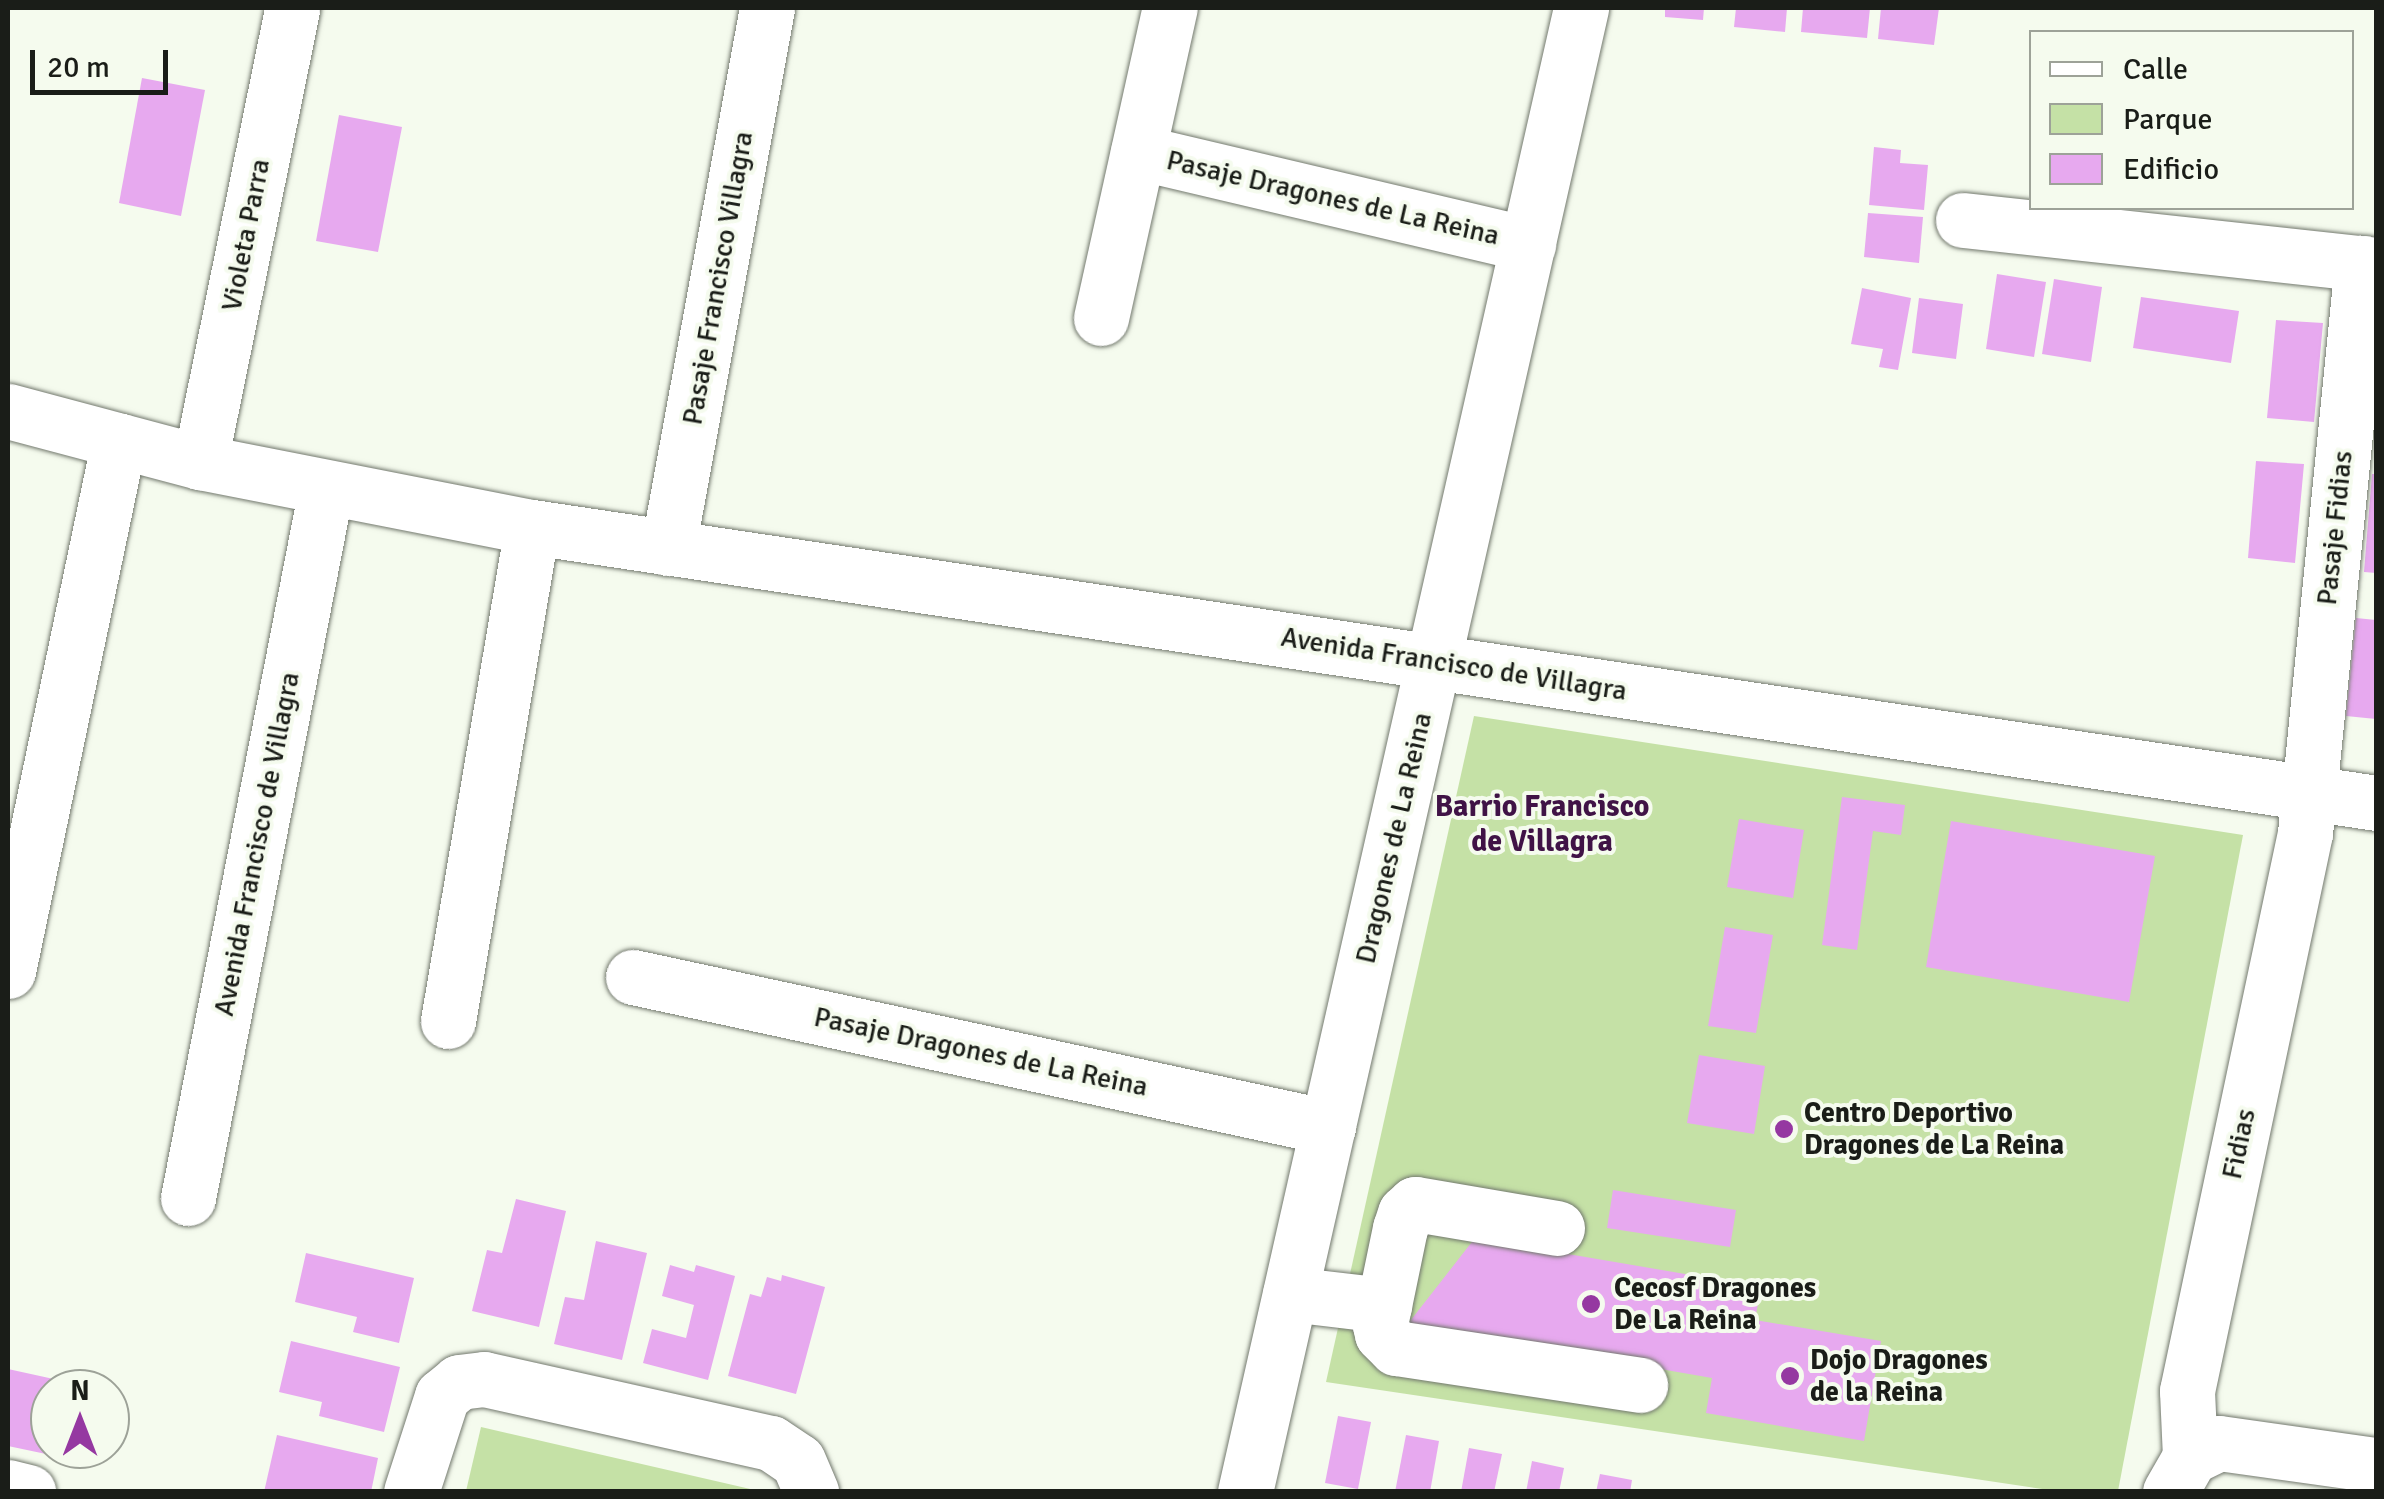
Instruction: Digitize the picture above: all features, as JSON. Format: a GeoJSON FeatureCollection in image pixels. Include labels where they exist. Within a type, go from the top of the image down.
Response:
{"type":"FeatureCollection","features":[{"type":"Feature","properties":{"kind":"street","name":"Violeta Parra"},"geometry":{"type":"LineString","coordinates":[[200,462],[292,8]]}},
{"type":"Feature","properties":{"kind":"street","name":"Pasaje Francisco Villagra"},"geometry":{"type":"LineString","coordinates":[[668,548],[767,8]]}},
{"type":"Feature","properties":{"kind":"street","name":"Pasaje Dragones de La Reina"},"geometry":{"type":"LineString","coordinates":[[1101,318],[1170,8]]}},
{"type":"Feature","properties":{"kind":"street","name":"Dragones de La Reina"},"geometry":{"type":"LineString","coordinates":[[1245,1492],[1581,8]]}},
{"type":"Feature","properties":{"kind":"street","name":"Pasaje Dragones de La Reina"},"geometry":{"type":"LineString","coordinates":[[1138,152],[1528,244]]}},
{"type":"Feature","properties":{"kind":"street"},"geometry":{"type":"LineString","coordinates":[[1963,220],[2369,264]]}},
{"type":"Feature","properties":{"kind":"street","name":"Pasaje Fidias"},"geometry":{"type":"LineString","coordinates":[[2308,792],[2369,264]]}},
{"type":"Feature","properties":{"kind":"street","name":"Avenida Francisco de Villagra"},"geometry":{"type":"LineString","coordinates":[[8,411],[200,462],[326,490],[532,526],[2376,802]]}},
{"type":"Feature","properties":{"kind":"street"},"geometry":{"type":"LineString","coordinates":[[8,971],[119,440]]}},
{"type":"Feature","properties":{"kind":"street","name":"Avenida Francisco de Villagra"},"geometry":{"type":"LineString","coordinates":[[188,1198],[326,490]]}},
{"type":"Feature","properties":{"kind":"street"},"geometry":{"type":"LineString","coordinates":[[448,1021],[532,526]]}},
{"type":"Feature","properties":{"kind":"street","name":"Fidias"},"geometry":{"type":"LineString","coordinates":[[2180,1474],[2187,1391],[2305,833],[2308,792]]}},
{"type":"Feature","properties":{"kind":"street","name":"Pasaje Dragones de La Reina"},"geometry":{"type":"LineString","coordinates":[[633,977],[1328,1128]]}},
{"type":"Feature","properties":{"kind":"street"},"geometry":{"type":"LineString","coordinates":[[1557,1228],[1415,1204],[1405,1213],[1400,1228],[1382,1334],[1396,1348],[1640,1385]]}},
{"type":"Feature","properties":{"kind":"street"},"geometry":{"type":"LineString","coordinates":[[1290,1294],[1384,1305]]}},
{"type":"Feature","properties":{"kind":"street"},"geometry":{"type":"LineString","coordinates":[[411,1492],[442,1396],[459,1382],[484,1379],[771,1443],[798,1461],[811,1492]]}},
{"type":"Feature","properties":{"kind":"street"},"geometry":{"type":"LineString","coordinates":[[2180,1474],[2219,1443],[2235,1442],[2376,1465]]}},
{"type":"Feature","properties":{"kind":"street"},"geometry":{"type":"LineString","coordinates":[[8,1487],[28,1492]]}},
{"type":"Feature","properties":{"kind":"green space","name":"Centro Deportivo Dragones de La Reina"},"geometry":{"type":"Polygon","coordinates":[[[1474,716],[2243,835],[2118,1491],[2056,1491],[1326,1382],[1474,716]]]}},
{"type":"Feature","properties":{"kind":"green space"},"geometry":{"type":"Polygon","coordinates":[[[481,1427],[759,1491],[466,1491],[481,1427]]]}},
{"type":"Feature","properties":{"kind":"building"},"geometry":{"type":"Polygon","coordinates":[[[1665,8],[1704,8],[1703,20],[1665,17],[1665,8]]]}},
{"type":"Feature","properties":{"kind":"building"},"geometry":{"type":"Polygon","coordinates":[[[1736,8],[1787,8],[1785,32],[1734,27],[1736,8]]]}},
{"type":"Feature","properties":{"kind":"building"},"geometry":{"type":"Polygon","coordinates":[[[1803,8],[1870,8],[1867,38],[1801,32],[1803,8]]]}},
{"type":"Feature","properties":{"kind":"building"},"geometry":{"type":"Polygon","coordinates":[[[1881,8],[1939,8],[1934,45],[1878,39],[1881,8]]]}},
{"type":"Feature","properties":{"kind":"building"},"geometry":{"type":"Polygon","coordinates":[[[142,78],[205,90],[181,216],[119,203],[142,78]]]}},
{"type":"Feature","properties":{"kind":"building"},"geometry":{"type":"Polygon","coordinates":[[[339,115],[402,127],[378,252],[316,241],[339,115]]]}},
{"type":"Feature","properties":{"kind":"building"},"geometry":{"type":"Polygon","coordinates":[[[1874,147],[1901,150],[1900,163],[1928,165],[1924,210],[1869,205],[1874,147]]]}},
{"type":"Feature","properties":{"kind":"building"},"geometry":{"type":"Polygon","coordinates":[[[1868,213],[1923,217],[1919,263],[1864,257],[1868,213]]]}},
{"type":"Feature","properties":{"kind":"building"},"geometry":{"type":"Polygon","coordinates":[[[1997,274],[2046,282],[2034,357],[1986,349],[1997,274]]]}},
{"type":"Feature","properties":{"kind":"building"},"geometry":{"type":"Polygon","coordinates":[[[2054,279],[2102,287],[2091,362],[2042,354],[2054,279]]]}},
{"type":"Feature","properties":{"kind":"building"},"geometry":{"type":"Polygon","coordinates":[[[1862,288],[1911,298],[1898,370],[1879,367],[1883,349],[1851,344],[1862,288]]]}},
{"type":"Feature","properties":{"kind":"building"},"geometry":{"type":"Polygon","coordinates":[[[2141,297],[2239,311],[2231,363],[2133,348],[2141,297]]]}},
{"type":"Feature","properties":{"kind":"building"},"geometry":{"type":"Polygon","coordinates":[[[1919,298],[1963,304],[1956,359],[1912,353],[1919,298]]]}},
{"type":"Feature","properties":{"kind":"building"},"geometry":{"type":"Polygon","coordinates":[[[2276,320],[2323,323],[2314,422],[2267,418],[2276,320]]]}},
{"type":"Feature","properties":{"kind":"building"},"geometry":{"type":"Polygon","coordinates":[[[2256,461],[2304,464],[2295,563],[2248,558],[2256,461]]]}},
{"type":"Feature","properties":{"kind":"building"},"geometry":{"type":"Polygon","coordinates":[[[2372,474],[2376,474],[2376,573],[2364,572],[2372,474]]]}},
{"type":"Feature","properties":{"kind":"building"},"geometry":{"type":"Polygon","coordinates":[[[2356,618],[2376,620],[2376,719],[2346,716],[2356,618]]]}},
{"type":"Feature","properties":{"kind":"building"},"geometry":{"type":"Polygon","coordinates":[[[1842,797],[1905,805],[1901,835],[1873,831],[1857,950],[1822,945],[1842,797]]]}},
{"type":"Feature","properties":{"kind":"building"},"geometry":{"type":"Polygon","coordinates":[[[1739,819],[1804,830],[1793,898],[1727,887],[1739,819]]]}},
{"type":"Feature","properties":{"kind":"building"},"geometry":{"type":"Polygon","coordinates":[[[1951,821],[2155,856],[2129,1002],[1926,967],[1951,821]]]}},
{"type":"Feature","properties":{"kind":"building"},"geometry":{"type":"Polygon","coordinates":[[[1725,927],[1773,935],[1756,1033],[1708,1026],[1725,927]]]}},
{"type":"Feature","properties":{"kind":"building"},"geometry":{"type":"Polygon","coordinates":[[[1699,1055],[1765,1066],[1754,1134],[1687,1123],[1699,1055]]]}},
{"type":"Feature","properties":{"kind":"building"},"geometry":{"type":"Polygon","coordinates":[[[1613,1190],[1736,1210],[1730,1247],[1607,1228],[1613,1190]]]}},
{"type":"Feature","properties":{"kind":"building"},"geometry":{"type":"Polygon","coordinates":[[[516,1199],[566,1211],[539,1327],[472,1311],[487,1250],[502,1253],[516,1199]]]}},
{"type":"Feature","properties":{"kind":"building","name":"Cecosf Dragones De La Reina"},"geometry":{"type":"Polygon","coordinates":[[[1475,1238],[1761,1287],[1755,1320],[1881,1341],[1864,1441],[1706,1413],[1712,1378],[1407,1325],[1475,1238]]]}},
{"type":"Feature","properties":{"kind":"building"},"geometry":{"type":"Polygon","coordinates":[[[596,1241],[647,1253],[622,1360],[554,1344],[565,1297],[584,1300],[596,1241]]]}},
{"type":"Feature","properties":{"kind":"building"},"geometry":{"type":"Polygon","coordinates":[[[306,1253],[414,1278],[399,1343],[353,1332],[357,1317],[295,1302],[306,1253]]]}},
{"type":"Feature","properties":{"kind":"building"},"geometry":{"type":"Polygon","coordinates":[[[670,1265],[694,1272],[696,1265],[735,1276],[708,1380],[643,1363],[652,1329],[686,1338],[694,1305],[662,1296],[670,1265]]]}},
{"type":"Feature","properties":{"kind":"building"},"geometry":{"type":"Polygon","coordinates":[[[782,1275],[825,1287],[796,1394],[728,1376],[750,1294],[761,1297],[767,1277],[781,1281],[782,1275]]]}},
{"type":"Feature","properties":{"kind":"building"},"geometry":{"type":"Polygon","coordinates":[[[291,1341],[400,1367],[384,1432],[319,1416],[322,1402],[279,1392],[291,1341]]]}},
{"type":"Feature","properties":{"kind":"building"},"geometry":{"type":"Polygon","coordinates":[[[8,1369],[30,1374],[30,1451],[8,1446],[8,1369]]]}},
{"type":"Feature","properties":{"kind":"building"},"geometry":{"type":"Polygon","coordinates":[[[1338,1416],[1371,1422],[1358,1489],[1325,1483],[1338,1416]]]}},
{"type":"Feature","properties":{"kind":"building"},"geometry":{"type":"Polygon","coordinates":[[[277,1435],[378,1458],[371,1492],[264,1492],[277,1435]]]}},
{"type":"Feature","properties":{"kind":"building"},"geometry":{"type":"Polygon","coordinates":[[[1406,1435],[1439,1441],[1430,1492],[1395,1492],[1406,1435]]]}},
{"type":"Feature","properties":{"kind":"building"},"geometry":{"type":"Polygon","coordinates":[[[1469,1448],[1502,1454],[1494,1492],[1461,1492],[1469,1448]]]}},
{"type":"Feature","properties":{"kind":"building"},"geometry":{"type":"Polygon","coordinates":[[[1532,1461],[1564,1468],[1559,1492],[1526,1492],[1532,1461]]]}},
{"type":"Feature","properties":{"kind":"building"},"geometry":{"type":"Polygon","coordinates":[[[1600,1474],[1632,1480],[1630,1492],[1596,1492],[1600,1474]]]}},
{"type":"Feature","properties":{"kind":"place","name":"Centro Deportivo Dragones de La Reina"},"geometry":{"type":"Point","coordinates":[1784,1129]}},
{"type":"Feature","properties":{"kind":"place","name":"Cecosf Dragones De La Reina"},"geometry":{"type":"Point","coordinates":[1591,1304]}},
{"type":"Feature","properties":{"kind":"place","name":"Dojo Dragones de la Reina"},"geometry":{"type":"Point","coordinates":[1790,1376]}},
{"type":"Feature","properties":{"kind":"district","name":"Barrio Francisco de Villagra"},"geometry":{"type":"Point","coordinates":[1542,824]}}]}
